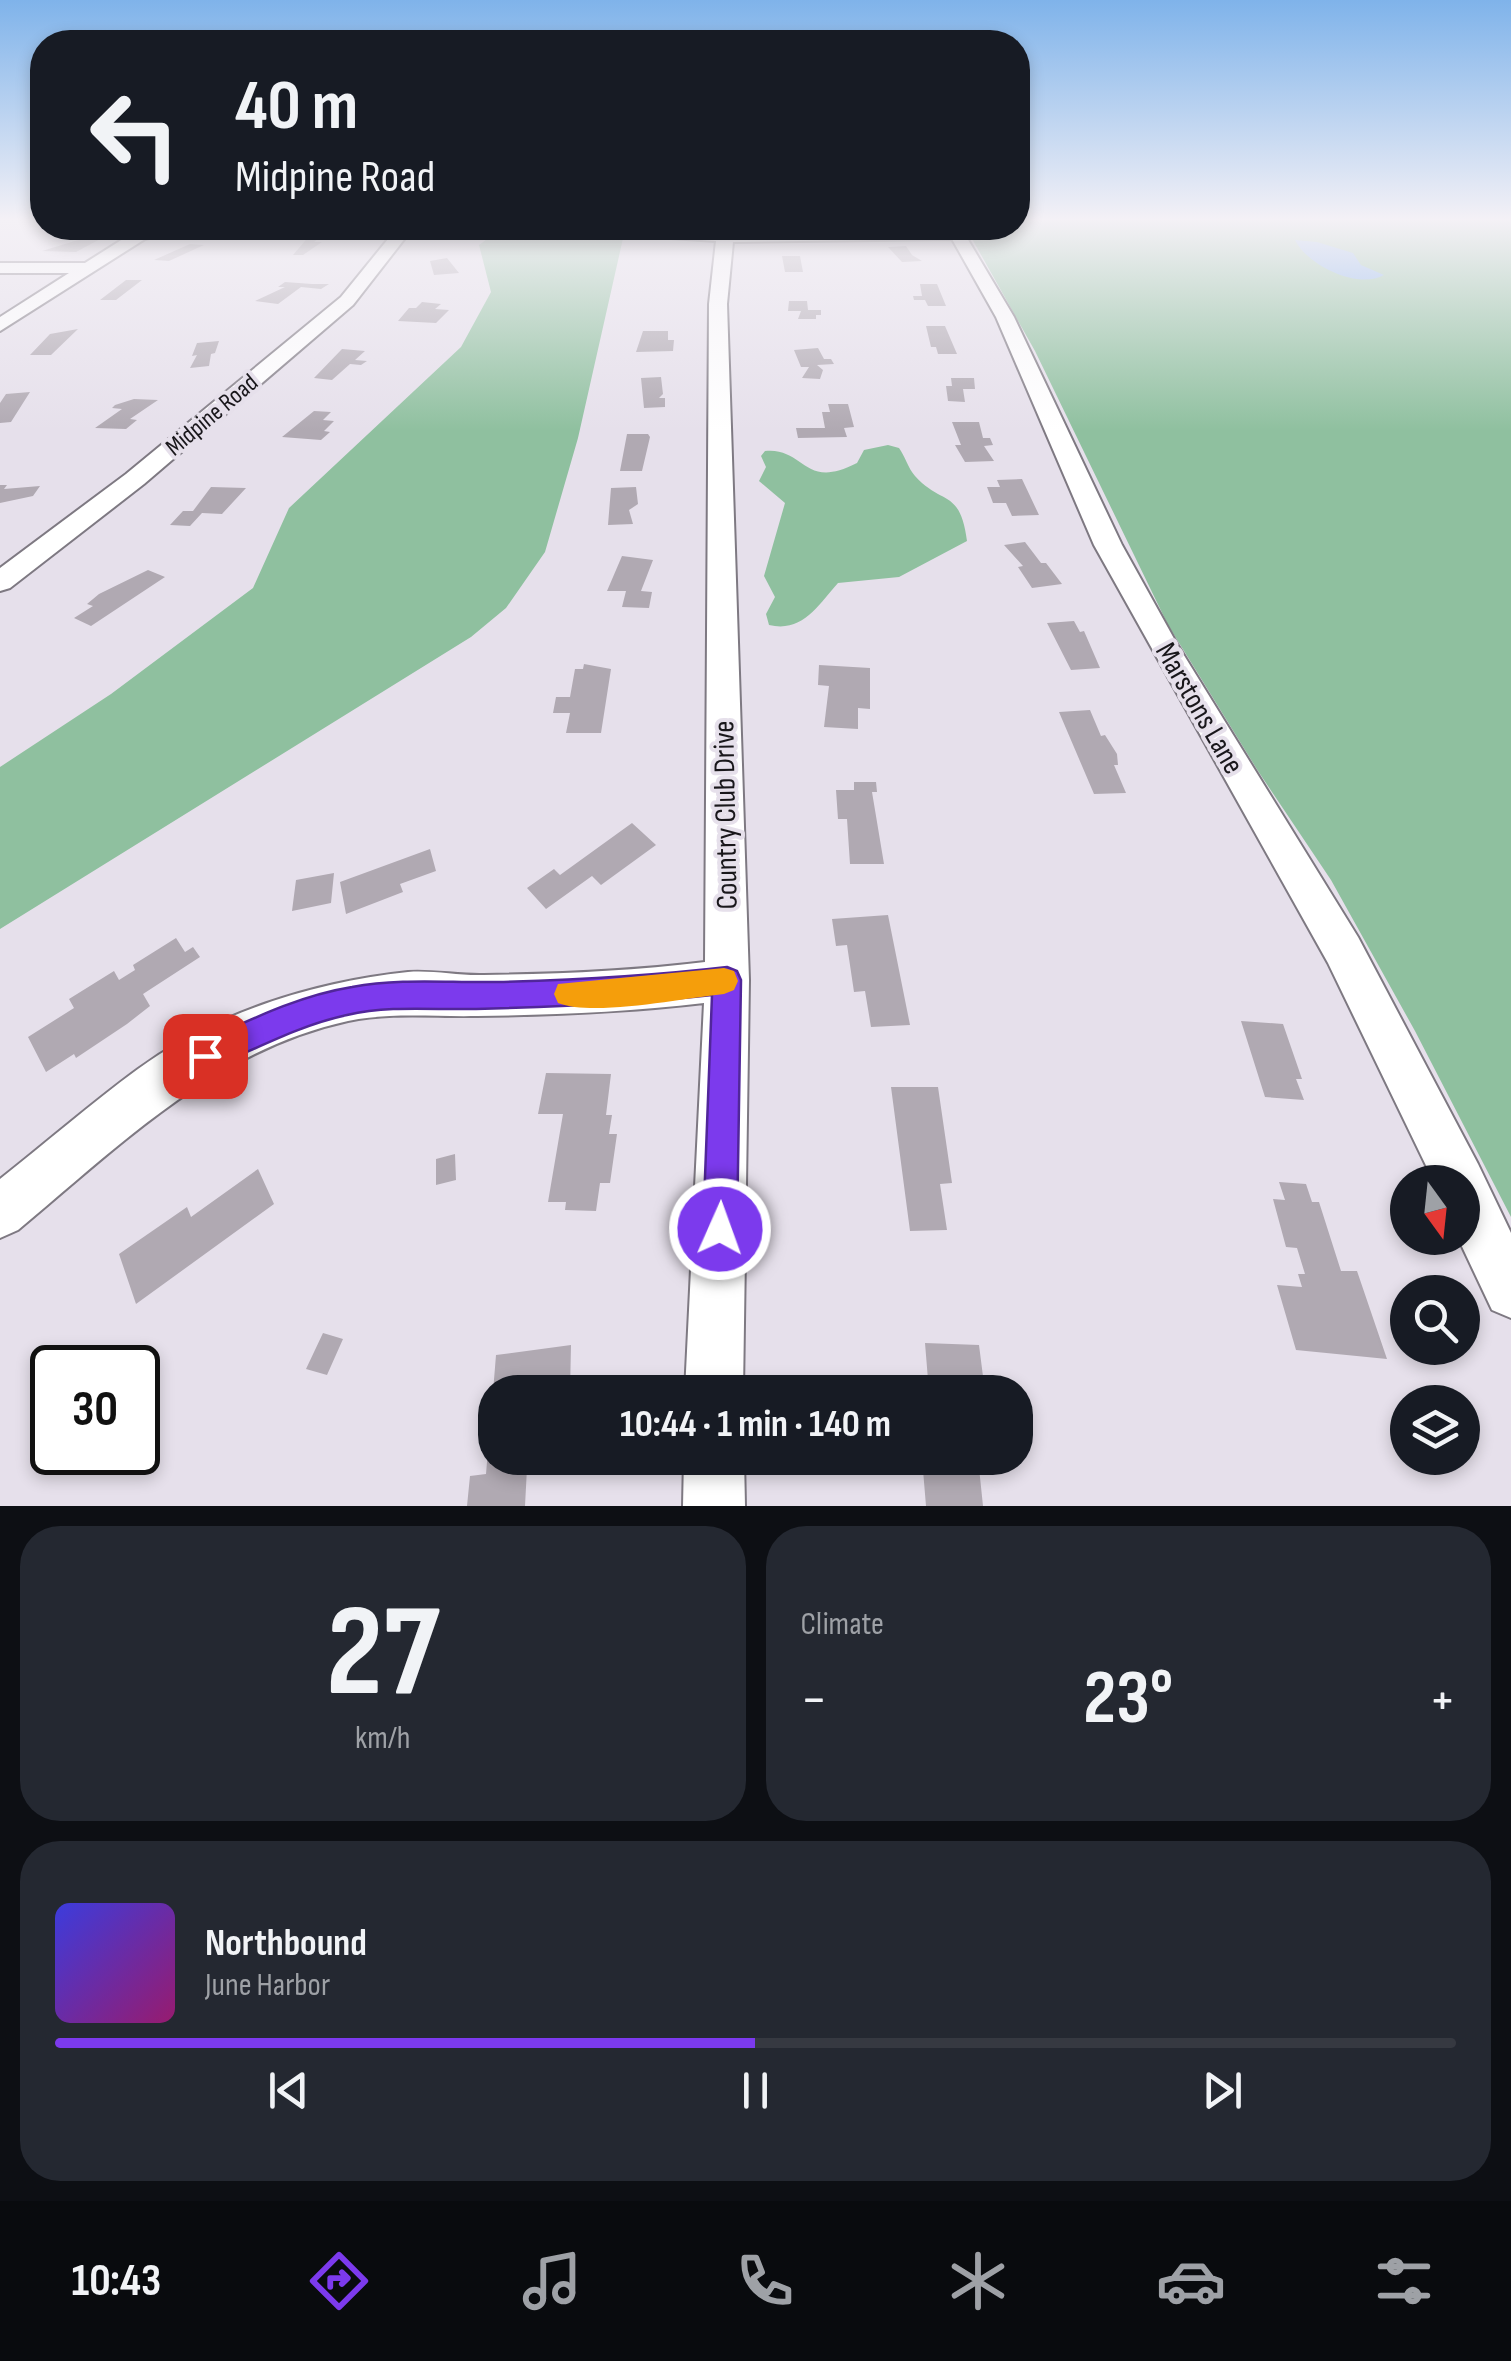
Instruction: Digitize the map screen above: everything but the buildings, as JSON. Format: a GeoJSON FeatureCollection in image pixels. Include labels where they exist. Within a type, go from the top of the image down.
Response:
{"type":"FeatureCollection","features":[{"type":"Feature","properties":{"kind":"street"},"geometry":{"type":"LineString","coordinates":[[0,325],[55,290]]}},
{"type":"Feature","properties":{"kind":"street","name":"Midpine Road"},"geometry":{"type":"LineString","coordinates":[[0,582],[13,564],[355,290]]}},
{"type":"Feature","properties":{"kind":"street","name":"Country Club Drive"},"geometry":{"type":"LineString","coordinates":[[715,1375],[727,980],[720,290]]}},
{"type":"Feature","properties":{"kind":"street","name":"Marstons Lane"},"geometry":{"type":"LineString","coordinates":[[990,290],[1108,545],[1342,950],[1450,1165]]}},
{"type":"Feature","properties":{"kind":"street"},"geometry":{"type":"LineString","coordinates":[[0,1212],[157,1084],[229,1041],[293,1015],[350,1000],[414,992],[461,996],[616,993],[727,980]]}},
{"type":"Feature","properties":{"kind":"street","name":"Marstons Lane"},"geometry":{"type":"LineString","coordinates":[[1480,1226],[1511,1291]]}},
{"type":"Feature","properties":{"kind":"street"},"geometry":{"type":"LineString","coordinates":[[714,1475],[714,1506]]}},
{"type":"Feature","properties":{"kind":"green space"},"geometry":{"type":"Polygon","coordinates":[[[611,290],[578,438],[545,552],[506,608],[471,637],[0,929],[0,767],[111,694],[253,588],[289,508],[461,347],[491,292],[611,290]]]}},
{"type":"Feature","properties":{"kind":"green space"},"geometry":{"type":"Polygon","coordinates":[[[1001,290],[1511,290],[1511,1217],[1331,880],[1168,625],[1035,351],[1001,290]]]}},
{"type":"Feature","properties":{"kind":"green space"},"geometry":{"type":"Polygon","coordinates":[[[888,445],[899,448],[925,485],[955,505],[967,541],[899,577],[838,583],[800,621],[769,625],[766,614],[775,597],[764,576],[785,503],[759,481],[766,467],[761,456],[765,451],[778,452],[825,472],[857,463],[864,450],[888,445]]]}},
{"type":"Feature","properties":{"kind":"slow traffic"},"geometry":{"type":"LineString","coordinates":[[568,994],[724,981]]}},
{"type":"Feature","properties":{"kind":"route"},"geometry":{"type":"LineString","coordinates":[[205,1056],[229,1041],[293,1015],[350,1000],[414,992],[461,996],[616,993],[727,980],[720,1229]]}}]}
